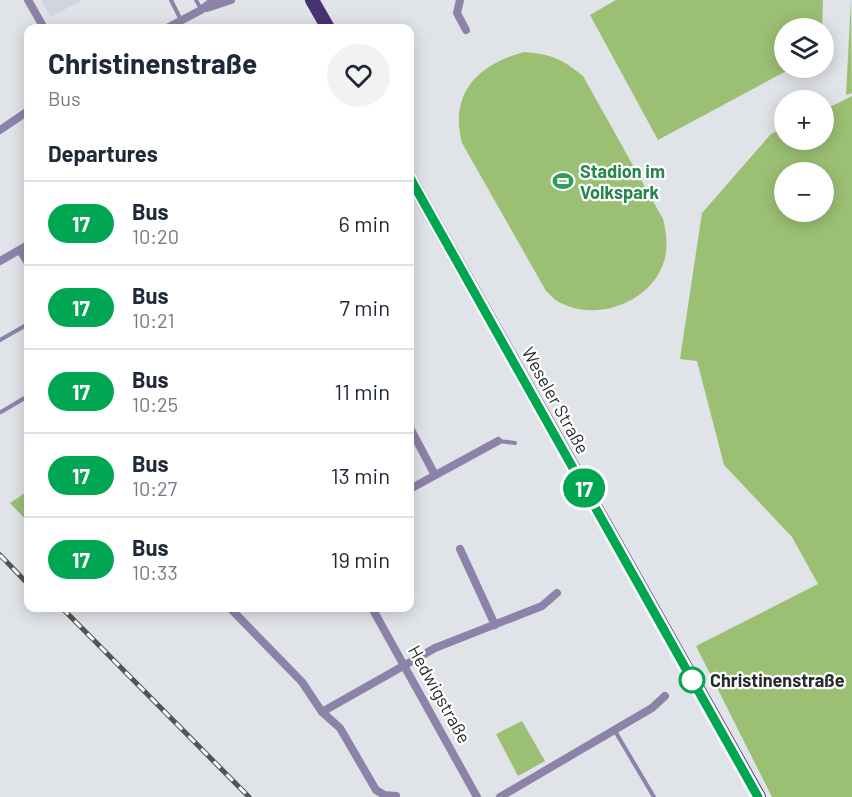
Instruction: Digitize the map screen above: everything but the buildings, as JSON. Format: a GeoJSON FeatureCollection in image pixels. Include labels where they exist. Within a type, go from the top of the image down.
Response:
{"type":"FeatureCollection","features":[{"type":"Feature","properties":{"kind":"main road"},"geometry":{"type":"LineString","coordinates":[[312,0],[325,22]]}},
{"type":"Feature","properties":{"kind":"main road"},"geometry":{"type":"LineString","coordinates":[[320,0],[325,22]]}},
{"type":"Feature","properties":{"kind":"main road","name":"Weseler Straße"},"geometry":{"type":"LineString","coordinates":[[414,185],[759,797]]}},
{"type":"Feature","properties":{"kind":"street"},"geometry":{"type":"LineString","coordinates":[[28,0],[42,24]]}},
{"type":"Feature","properties":{"kind":"street"},"geometry":{"type":"LineString","coordinates":[[201,10],[214,0]]}},
{"type":"Feature","properties":{"kind":"street"},"geometry":{"type":"LineString","coordinates":[[174,24],[201,10],[231,0]]}},
{"type":"Feature","properties":{"kind":"street"},"geometry":{"type":"LineString","coordinates":[[460,0],[457,13],[466,30]]}},
{"type":"Feature","properties":{"kind":"street"},"geometry":{"type":"LineString","coordinates":[[0,130],[24,114]]}},
{"type":"Feature","properties":{"kind":"street"},"geometry":{"type":"LineString","coordinates":[[0,261],[24,248]]}},
{"type":"Feature","properties":{"kind":"street"},"geometry":{"type":"LineString","coordinates":[[414,436],[435,475]]}},
{"type":"Feature","properties":{"kind":"street"},"geometry":{"type":"LineString","coordinates":[[414,487],[498,441]]}},
{"type":"Feature","properties":{"kind":"street"},"geometry":{"type":"LineString","coordinates":[[460,549],[495,625]]}},
{"type":"Feature","properties":{"kind":"street"},"geometry":{"type":"LineString","coordinates":[[322,712],[405,664],[459,638],[542,606],[557,593]]}},
{"type":"Feature","properties":{"kind":"street"},"geometry":{"type":"LineString","coordinates":[[234,612],[302,682],[322,712],[340,729],[376,790],[384,795],[396,796]]}},
{"type":"Feature","properties":{"kind":"street","name":"Hedwigstraße"},"geometry":{"type":"LineString","coordinates":[[374,612],[477,797]]}},
{"type":"Feature","properties":{"kind":"street"},"geometry":{"type":"LineString","coordinates":[[500,797],[615,731],[652,708],[665,696]]}},
{"type":"Feature","properties":{"kind":"lane"},"geometry":{"type":"LineString","coordinates":[[171,0],[181,20]]}},
{"type":"Feature","properties":{"kind":"lane"},"geometry":{"type":"LineString","coordinates":[[196,0],[201,10]]}},
{"type":"Feature","properties":{"kind":"lane"},"geometry":{"type":"LineString","coordinates":[[0,339],[24,326]]}},
{"type":"Feature","properties":{"kind":"lane"},"geometry":{"type":"LineString","coordinates":[[1,412],[24,398]]}},
{"type":"Feature","properties":{"kind":"lane"},"geometry":{"type":"LineString","coordinates":[[498,441],[515,443]]}},
{"type":"Feature","properties":{"kind":"lane"},"geometry":{"type":"LineString","coordinates":[[615,731],[654,797]]}},
{"type":"Feature","properties":{"kind":"shaded area"},"geometry":{"type":"Polygon","coordinates":[[[41,0],[82,0],[51,17],[41,0]]]}},
{"type":"Feature","properties":{"kind":"green space","name":"Stadion im Volkspark"},"geometry":{"type":"Polygon","coordinates":[[[616,0],[823,0],[822,18],[774,18],[774,78],[658,140],[590,15],[616,0]]]}},
{"type":"Feature","properties":{"kind":"green space"},"geometry":{"type":"Polygon","coordinates":[[[851,0],[852,93],[846,95],[846,94],[851,0]]]}},
{"type":"Feature","properties":{"kind":"green space","name":"Stadion im Volkspark"},"geometry":{"type":"Polygon","coordinates":[[[524,52],[556,58],[583,76],[663,219],[666,244],[661,269],[654,281],[643,292],[618,306],[589,310],[574,308],[559,302],[546,291],[462,143],[459,125],[460,109],[471,83],[493,64],[524,52]]]}},
{"type":"Feature","properties":{"kind":"green space"},"geometry":{"type":"Polygon","coordinates":[[[852,96],[852,797],[772,797],[696,646],[818,584],[792,537],[724,465],[697,361],[680,359],[702,213],[774,133],[774,150],[834,150],[834,105],[852,96]]]}},
{"type":"Feature","properties":{"kind":"green space"},"geometry":{"type":"Polygon","coordinates":[[[24,494],[24,518],[10,503],[24,494]]]}},
{"type":"Feature","properties":{"kind":"green space"},"geometry":{"type":"Polygon","coordinates":[[[522,721],[545,761],[518,776],[496,734],[522,721]]]}},
{"type":"Feature","properties":{"kind":"railway"},"geometry":{"type":"LineString","coordinates":[[0,555],[24,580]]}},
{"type":"Feature","properties":{"kind":"railway"},"geometry":{"type":"LineString","coordinates":[[66,612],[249,797]]}},
{"type":"Feature","properties":{"kind":"bus line","name":"17"},"geometry":{"type":"LineString","coordinates":[[414,185],[758,797]]}},
{"type":"Feature","properties":{"kind":"place","name":"Stadion im Volkspark"},"geometry":{"type":"Point","coordinates":[563,181]}},
{"type":"Feature","properties":{"kind":"place","name":"Christinenstraße"},"geometry":{"type":"Point","coordinates":[692,680]}}]}
